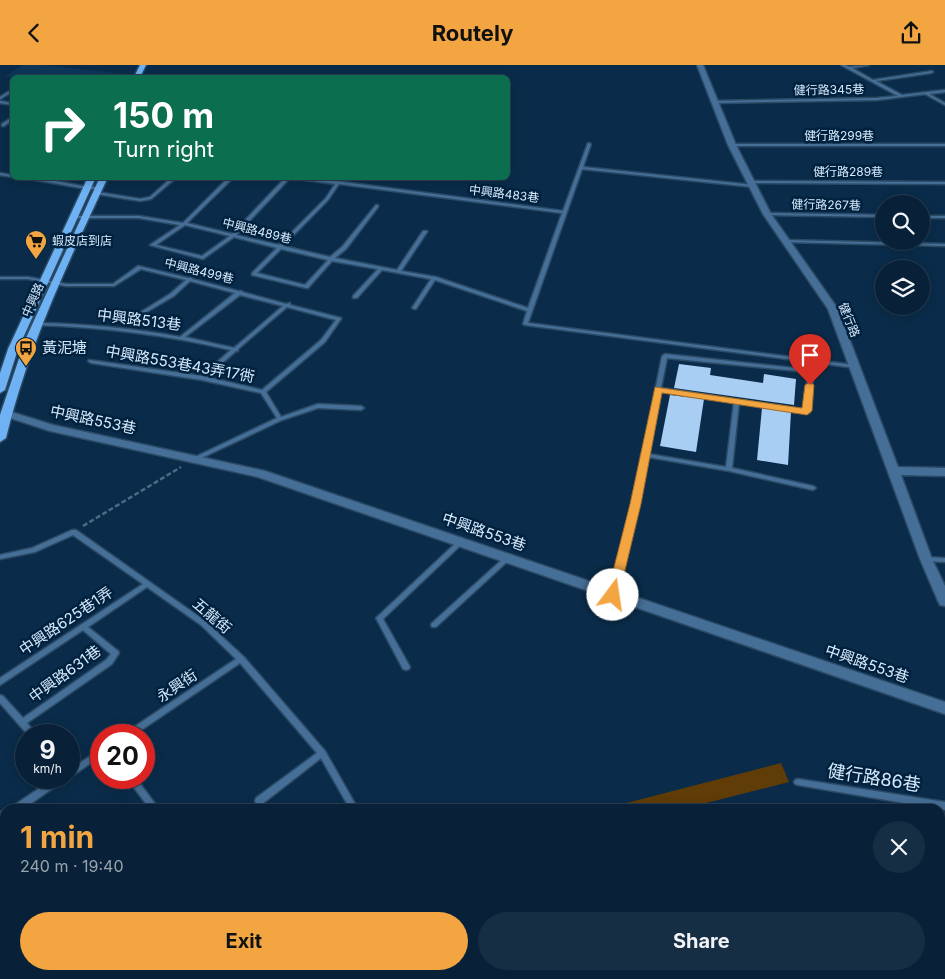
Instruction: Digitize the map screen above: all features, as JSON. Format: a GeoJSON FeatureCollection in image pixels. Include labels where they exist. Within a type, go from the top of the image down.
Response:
{"type":"FeatureCollection","features":[{"type":"Feature","properties":{"kind":"main road","name":"中興路"},"geometry":{"type":"LineString","coordinates":[[0,390],[13,349],[90,180]]}},
{"type":"Feature","properties":{"kind":"main road","name":"中興路"},"geometry":{"type":"LineString","coordinates":[[0,438],[5,413],[38,324],[103,180]]}},
{"type":"Feature","properties":{"kind":"street","name":"健行路"},"geometry":{"type":"LineString","coordinates":[[700,65],[713,102],[732,145],[767,214],[833,309],[926,559],[945,601]]}},
{"type":"Feature","properties":{"kind":"street","name":"中興路553巷"},"geometry":{"type":"LineString","coordinates":[[5,413],[50,428],[261,474],[945,708]]}},
{"type":"Feature","properties":{"kind":"street"},"geometry":{"type":"LineString","coordinates":[[893,471],[945,472]]}},
{"type":"Feature","properties":{"kind":"lane"},"geometry":{"type":"LineString","coordinates":[[843,65],[902,96]]}},
{"type":"Feature","properties":{"kind":"lane"},"geometry":{"type":"LineString","coordinates":[[848,68],[867,65]]}},
{"type":"Feature","properties":{"kind":"lane"},"geometry":{"type":"LineString","coordinates":[[872,81],[931,72]]}},
{"type":"Feature","properties":{"kind":"lane","name":"健行路345巷"},"geometry":{"type":"LineString","coordinates":[[713,102],[877,99],[945,91]]}},
{"type":"Feature","properties":{"kind":"lane"},"geometry":{"type":"LineString","coordinates":[[926,93],[945,104]]}},
{"type":"Feature","properties":{"kind":"lane"},"geometry":{"type":"LineString","coordinates":[[3,125],[10,120]]}},
{"type":"Feature","properties":{"kind":"lane"},"geometry":{"type":"LineString","coordinates":[[589,144],[525,324],[854,367]]}},
{"type":"Feature","properties":{"kind":"lane","name":"健行路299巷"},"geometry":{"type":"LineString","coordinates":[[732,145],[945,145]]}},
{"type":"Feature","properties":{"kind":"lane","name":"健行路289巷"},"geometry":{"type":"LineString","coordinates":[[581,168],[752,184],[945,183]]}},
{"type":"Feature","properties":{"kind":"lane"},"geometry":{"type":"LineString","coordinates":[[38,180],[140,200],[151,199],[172,180]]}},
{"type":"Feature","properties":{"kind":"lane"},"geometry":{"type":"LineString","coordinates":[[229,180],[184,224],[152,245],[203,258],[233,235],[287,180]]}},
{"type":"Feature","properties":{"kind":"lane","name":"中興路483巷"},"geometry":{"type":"LineString","coordinates":[[314,180],[565,212]]}},
{"type":"Feature","properties":{"kind":"lane"},"geometry":{"type":"LineString","coordinates":[[338,183],[327,199],[254,274],[306,287],[331,259],[344,248],[377,206]]}},
{"type":"Feature","properties":{"kind":"lane","name":"健行路267巷"},"geometry":{"type":"LineString","coordinates":[[767,214],[875,216]]}},
{"type":"Feature","properties":{"kind":"lane","name":"中興路489巷"},"geometry":{"type":"LineString","coordinates":[[72,217],[139,217],[184,224],[331,259],[434,278],[530,310]]}},
{"type":"Feature","properties":{"kind":"lane"},"geometry":{"type":"LineString","coordinates":[[930,217],[945,217]]}},
{"type":"Feature","properties":{"kind":"lane"},"geometry":{"type":"LineString","coordinates":[[398,272],[425,232]]}},
{"type":"Feature","properties":{"kind":"lane"},"geometry":{"type":"LineString","coordinates":[[786,241],[945,245]]}},
{"type":"Feature","properties":{"kind":"lane","name":"中興路499巷"},"geometry":{"type":"LineString","coordinates":[[0,278],[45,280],[66,285],[114,285],[140,267],[288,304],[339,319],[323,341],[263,392]]}},
{"type":"Feature","properties":{"kind":"lane"},"geometry":{"type":"LineString","coordinates":[[354,297],[380,269]]}},
{"type":"Feature","properties":{"kind":"lane"},"geometry":{"type":"LineString","coordinates":[[414,308],[434,278]]}},
{"type":"Feature","properties":{"kind":"lane"},"geometry":{"type":"LineString","coordinates":[[143,313],[172,295],[190,279]]}},
{"type":"Feature","properties":{"kind":"lane"},"geometry":{"type":"LineString","coordinates":[[182,337],[240,292]]}},
{"type":"Feature","properties":{"kind":"lane"},"geometry":{"type":"LineString","coordinates":[[211,370],[288,304]]}},
{"type":"Feature","properties":{"kind":"lane","name":"中興路513巷"},"geometry":{"type":"LineString","coordinates":[[38,324],[74,324],[182,337],[236,350]]}},
{"type":"Feature","properties":{"kind":"lane"},"geometry":{"type":"LineString","coordinates":[[613,595],[636,504],[644,455],[658,389],[665,356],[811,371],[807,411],[658,389]]}},
{"type":"Feature","properties":{"kind":"lane","name":"中興路553巷43弄17衖"},"geometry":{"type":"LineString","coordinates":[[91,361],[202,378],[263,392],[280,419]]}},
{"type":"Feature","properties":{"kind":"lane"},"geometry":{"type":"LineString","coordinates":[[729,469],[737,401]]}},
{"type":"Feature","properties":{"kind":"lane"},"geometry":{"type":"LineString","coordinates":[[195,459],[280,419],[318,406],[361,408]]}},
{"type":"Feature","properties":{"kind":"lane"},"geometry":{"type":"LineString","coordinates":[[644,455],[729,469],[813,487]]}},
{"type":"Feature","properties":{"kind":"lane"},"geometry":{"type":"LineString","coordinates":[[0,557],[33,550],[74,532]]}},
{"type":"Feature","properties":{"kind":"lane","name":"五龍街"},"geometry":{"type":"LineString","coordinates":[[74,532],[203,623],[241,659],[322,753],[351,804]]}},
{"type":"Feature","properties":{"kind":"lane"},"geometry":{"type":"LineString","coordinates":[[406,667],[379,618],[461,542]]}},
{"type":"Feature","properties":{"kind":"lane"},"geometry":{"type":"LineString","coordinates":[[434,625],[508,558]]}},
{"type":"Feature","properties":{"kind":"lane"},"geometry":{"type":"LineString","coordinates":[[926,559],[945,560]]}},
{"type":"Feature","properties":{"kind":"lane","name":"中興路625巷1弄"},"geometry":{"type":"LineString","coordinates":[[0,682],[147,584]]}},
{"type":"Feature","properties":{"kind":"lane","name":"中興路631巷"},"geometry":{"type":"LineString","coordinates":[[22,723],[109,662],[115,653],[83,626]]}},
{"type":"Feature","properties":{"kind":"lane","name":"永興街"},"geometry":{"type":"LineString","coordinates":[[144,724],[241,659]]}},
{"type":"Feature","properties":{"kind":"lane"},"geometry":{"type":"LineString","coordinates":[[0,698],[22,723]]}},
{"type":"Feature","properties":{"kind":"lane"},"geometry":{"type":"LineString","coordinates":[[259,801],[322,753]]}},
{"type":"Feature","properties":{"kind":"lane","name":"健行路86巷"},"geometry":{"type":"LineString","coordinates":[[798,782],[933,804]]}},
{"type":"Feature","properties":{"kind":"lane"},"geometry":{"type":"LineString","coordinates":[[23,804],[45,789]]}},
{"type":"Feature","properties":{"kind":"lane"},"geometry":{"type":"LineString","coordinates":[[139,789],[151,804]]}},
{"type":"Feature","properties":{"kind":"path"},"geometry":{"type":"LineString","coordinates":[[74,532],[195,459]]}},
{"type":"Feature","properties":{"kind":"shaded area"},"geometry":{"type":"Polygon","coordinates":[[[23,65],[43,65],[134,75],[10,75],[10,77],[4,77],[23,65]]]}},
{"type":"Feature","properties":{"kind":"shaded area"},"geometry":{"type":"Polygon","coordinates":[[[781,763],[789,782],[703,804],[622,804],[781,763]]]}},
{"type":"Feature","properties":{"kind":"building"},"geometry":{"type":"Polygon","coordinates":[[[679,364],[711,368],[710,375],[763,383],[764,374],[796,379],[794,405],[674,388],[679,364]]]}},
{"type":"Feature","properties":{"kind":"building"},"geometry":{"type":"Polygon","coordinates":[[[670,395],[704,399],[696,452],[660,446],[670,395]]]}},
{"type":"Feature","properties":{"kind":"building"},"geometry":{"type":"Polygon","coordinates":[[[762,408],[791,412],[788,465],[757,460],[762,408]]]}},
{"type":"Feature","properties":{"kind":"place","name":"蝦皮店到店"},"geometry":{"type":"Point","coordinates":[36,260]}},
{"type":"Feature","properties":{"kind":"place","name":"黃泥塘"},"geometry":{"type":"Point","coordinates":[26,367]}},
{"type":"Feature","properties":{"kind":"route"},"geometry":{"type":"LineString","coordinates":[[613,595],[636,504],[658,389],[807,411],[810,385]]}}]}
